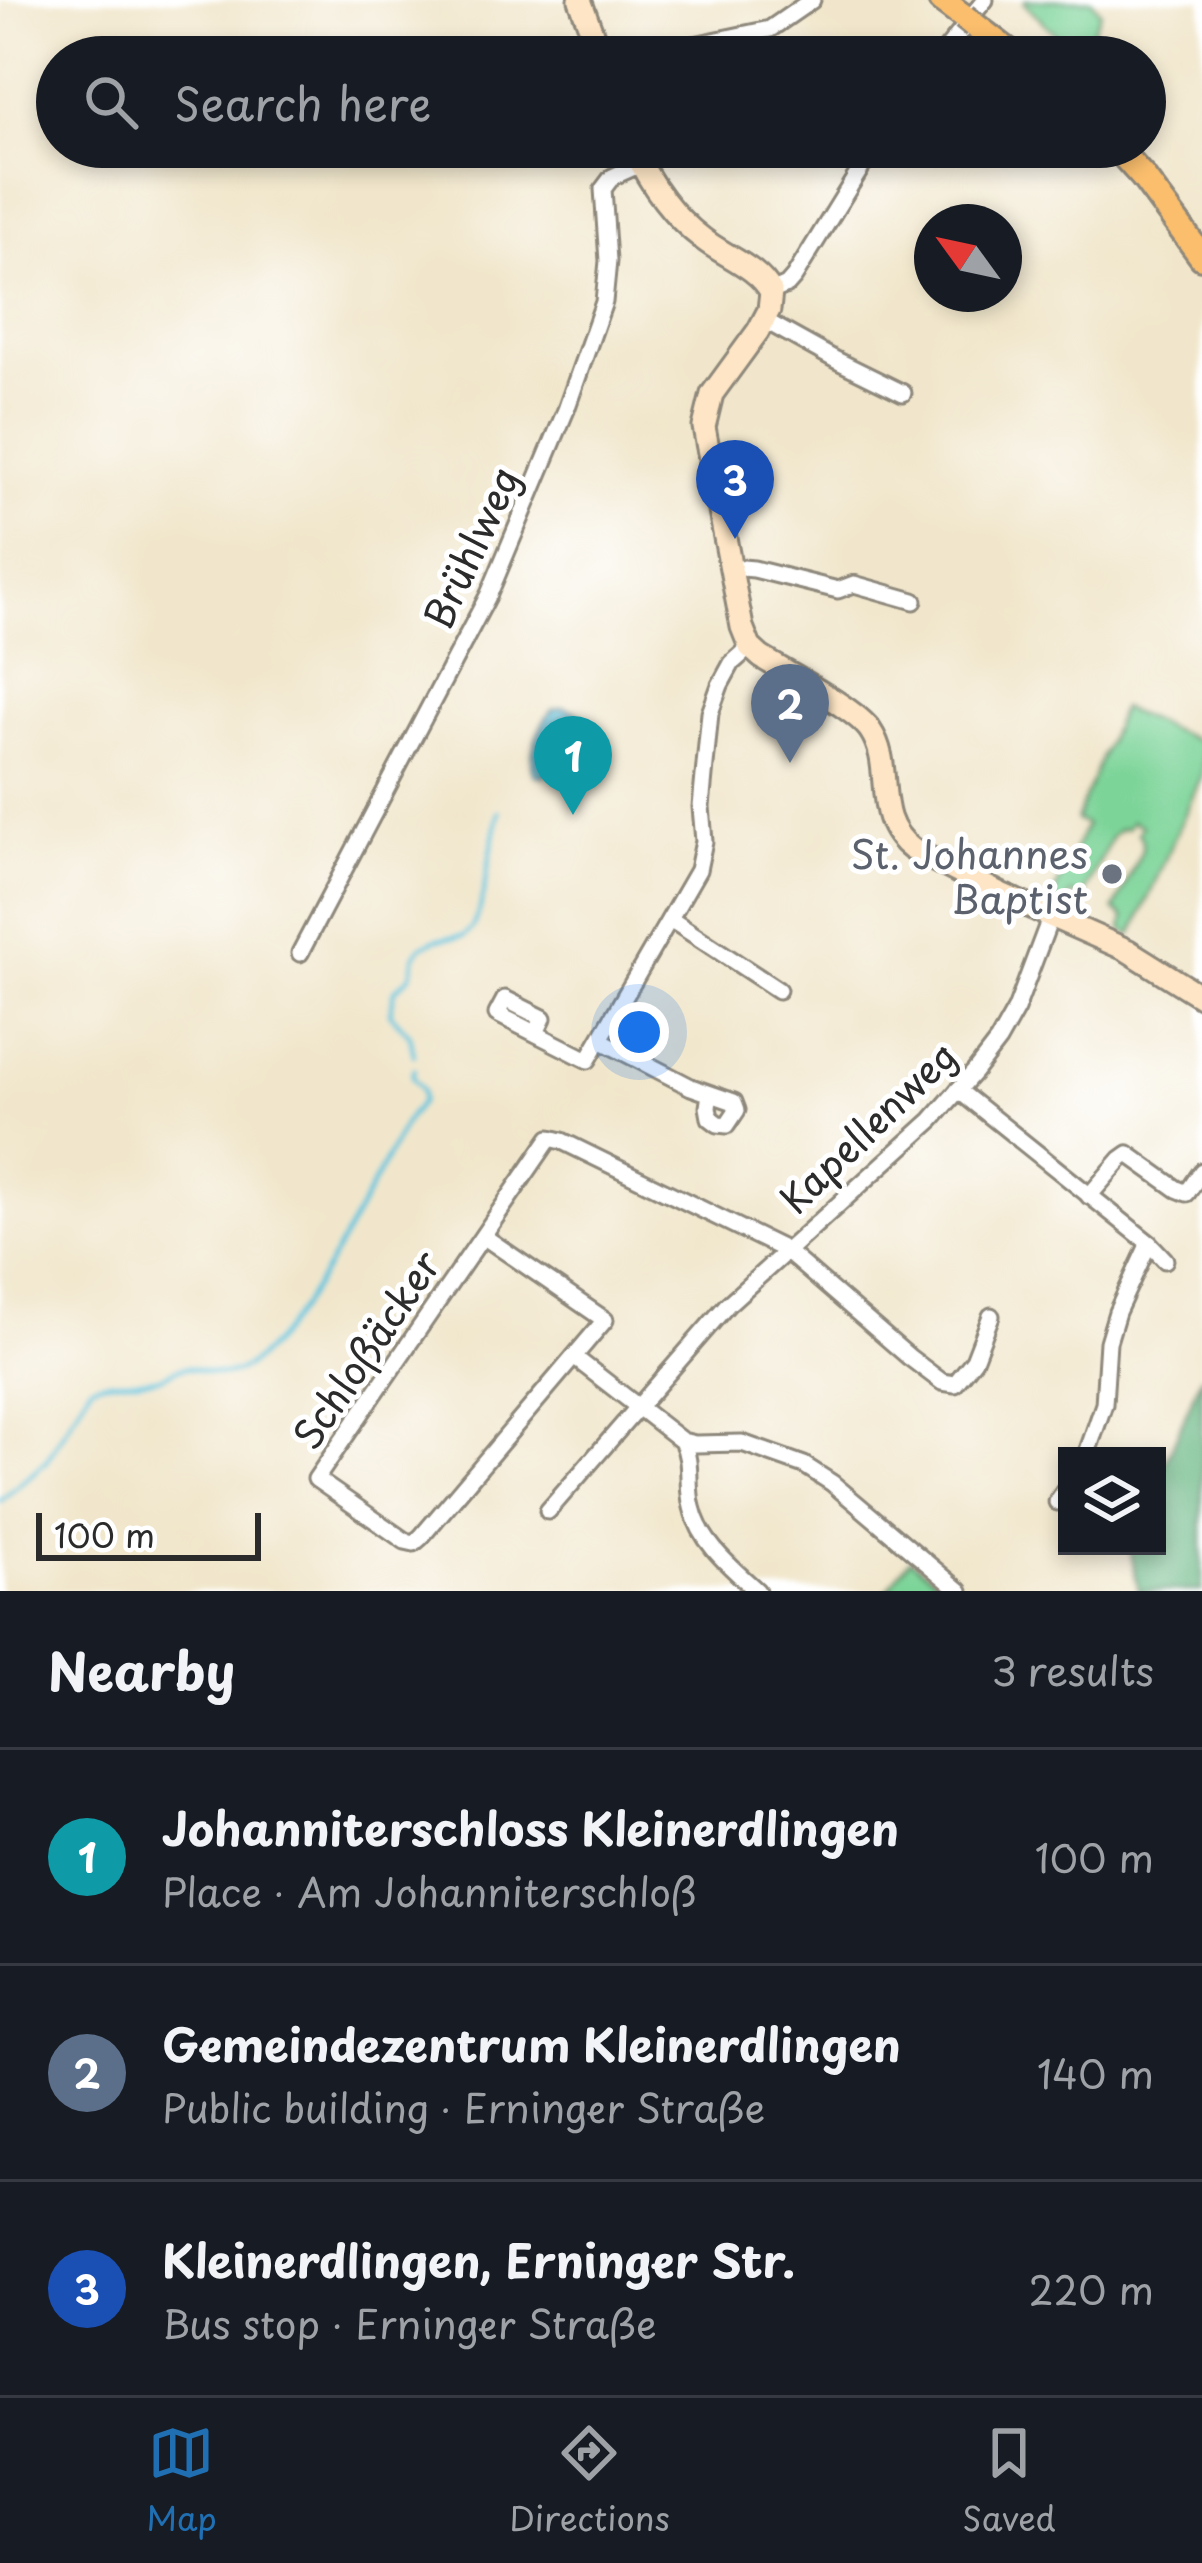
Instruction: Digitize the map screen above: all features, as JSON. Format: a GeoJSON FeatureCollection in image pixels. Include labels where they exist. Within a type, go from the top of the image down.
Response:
{"type":"FeatureCollection","features":[{"type":"Feature","properties":{"kind":"main road"},"geometry":{"type":"LineString","coordinates":[[941,0],[972,17]]}},
{"type":"Feature","properties":{"kind":"main road"},"geometry":{"type":"LineString","coordinates":[[1134,168],[1202,257]]}},
{"type":"Feature","properties":{"kind":"street"},"geometry":{"type":"LineString","coordinates":[[580,0],[593,36]]}},
{"type":"Feature","properties":{"kind":"street"},"geometry":{"type":"LineString","coordinates":[[734,36],[770,28],[812,0]]}},
{"type":"Feature","properties":{"kind":"street","name":"Brühlweg"},"geometry":{"type":"LineString","coordinates":[[300,953],[488,594],[548,454],[598,323],[608,261],[603,189],[623,168]]}},
{"type":"Feature","properties":{"kind":"street"},"geometry":{"type":"LineString","coordinates":[[644,168],[688,228],[760,278],[771,292],[764,320],[712,394],[704,427],[742,626],[750,646],[870,730],[889,819],[901,841],[940,864],[1126,950],[1202,998]]}},
{"type":"Feature","properties":{"kind":"street"},"geometry":{"type":"LineString","coordinates":[[771,292],[794,277],[861,168]]}},
{"type":"Feature","properties":{"kind":"street"},"geometry":{"type":"LineString","coordinates":[[764,320],[903,393]]}},
{"type":"Feature","properties":{"kind":"street"},"geometry":{"type":"LineString","coordinates":[[731,567],[838,590],[854,584],[914,601]]}},
{"type":"Feature","properties":{"kind":"street"},"geometry":{"type":"LineString","coordinates":[[536,1034],[588,1060],[698,870],[703,856],[701,807],[710,712],[732,664],[750,646]]}},
{"type":"Feature","properties":{"kind":"street","name":"Kapellenweg"},"geometry":{"type":"LineString","coordinates":[[548,1510],[727,1305],[932,1120],[958,1090],[998,1041],[1016,1009],[1051,916]]}},
{"type":"Feature","properties":{"kind":"street"},"geometry":{"type":"LineString","coordinates":[[670,919],[778,990]]}},
{"type":"Feature","properties":{"kind":"street"},"geometry":{"type":"LineString","coordinates":[[601,1040],[710,1094]]}},
{"type":"Feature","properties":{"kind":"street"},"geometry":{"type":"LineString","coordinates":[[958,1090],[1165,1260]]}},
{"type":"Feature","properties":{"kind":"street"},"geometry":{"type":"LineString","coordinates":[[483,1236],[550,1138],[785,1250]]}},
{"type":"Feature","properties":{"kind":"street"},"geometry":{"type":"LineString","coordinates":[[1089,1196],[1128,1154],[1187,1193],[1202,1171]]}},
{"type":"Feature","properties":{"kind":"street","name":"Schloßäcker"},"geometry":{"type":"LineString","coordinates":[[483,1236],[604,1320],[414,1543],[405,1541],[316,1480],[483,1236]]}},
{"type":"Feature","properties":{"kind":"street"},"geometry":{"type":"LineString","coordinates":[[1089,1447],[1104,1404],[1108,1342],[1149,1243]]}},
{"type":"Feature","properties":{"kind":"street","name":"Kapellenweg"},"geometry":{"type":"LineString","coordinates":[[785,1250],[942,1382],[959,1381],[974,1360],[991,1316]]}},
{"type":"Feature","properties":{"kind":"street"},"geometry":{"type":"LineString","coordinates":[[574,1358],[682,1441],[699,1526],[716,1551],[757,1591]]}},
{"type":"Feature","properties":{"kind":"street"},"geometry":{"type":"LineString","coordinates":[[682,1441],[742,1443],[804,1465],[961,1591]]}},
{"type":"Feature","properties":{"kind":"green space"},"geometry":{"type":"Polygon","coordinates":[[[1092,0],[1101,12],[1090,36],[1058,36],[1024,3],[1092,0]]]}},
{"type":"Feature","properties":{"kind":"green space"},"geometry":{"type":"Polygon","coordinates":[[[1121,708],[1202,743],[1202,775],[1132,935],[1122,930],[1124,917],[1114,910],[1142,850],[1138,833],[1142,826],[1132,821],[1112,836],[1083,897],[1072,894],[1064,904],[1052,898],[1086,825],[1076,820],[1121,708]]]}},
{"type":"Feature","properties":{"kind":"green space"},"geometry":{"type":"Polygon","coordinates":[[[1202,1375],[1202,1591],[1139,1591],[1131,1555],[1166,1555],[1166,1461],[1202,1375]]]}},
{"type":"Feature","properties":{"kind":"green space"},"geometry":{"type":"Polygon","coordinates":[[[910,1559],[951,1591],[887,1591],[910,1559]]]}},
{"type":"Feature","properties":{"kind":"water"},"geometry":{"type":"Polygon","coordinates":[[[563,707],[579,713],[583,723],[548,773],[535,775],[532,759],[539,733],[552,710],[563,707]]]}},
{"type":"Feature","properties":{"kind":"waterway"},"geometry":{"type":"LineString","coordinates":[[414,1055],[410,1035],[390,1013],[395,990],[411,975],[421,947],[437,939],[464,936],[472,928],[499,811]]}},
{"type":"Feature","properties":{"kind":"waterway"},"geometry":{"type":"LineString","coordinates":[[0,1501],[46,1462],[91,1385],[156,1378],[186,1368],[228,1374],[252,1362],[277,1338],[329,1263],[407,1119],[422,1101],[422,1090],[412,1077],[414,1069]]}},
{"type":"Feature","properties":{"kind":"place","name":"Kleinerdlingen, Erninger Str."},"geometry":{"type":"Point","coordinates":[735,539]}},
{"type":"Feature","properties":{"kind":"place","name":"Gemeindezentrum Kleinerdlingen"},"geometry":{"type":"Point","coordinates":[790,763]}},
{"type":"Feature","properties":{"kind":"place","name":"Johanniterschloss Kleinerdlingen"},"geometry":{"type":"Point","coordinates":[573,815]}},
{"type":"Feature","properties":{"kind":"place","name":"St. Johannes Baptist"},"geometry":{"type":"Point","coordinates":[1112,874]}}]}
